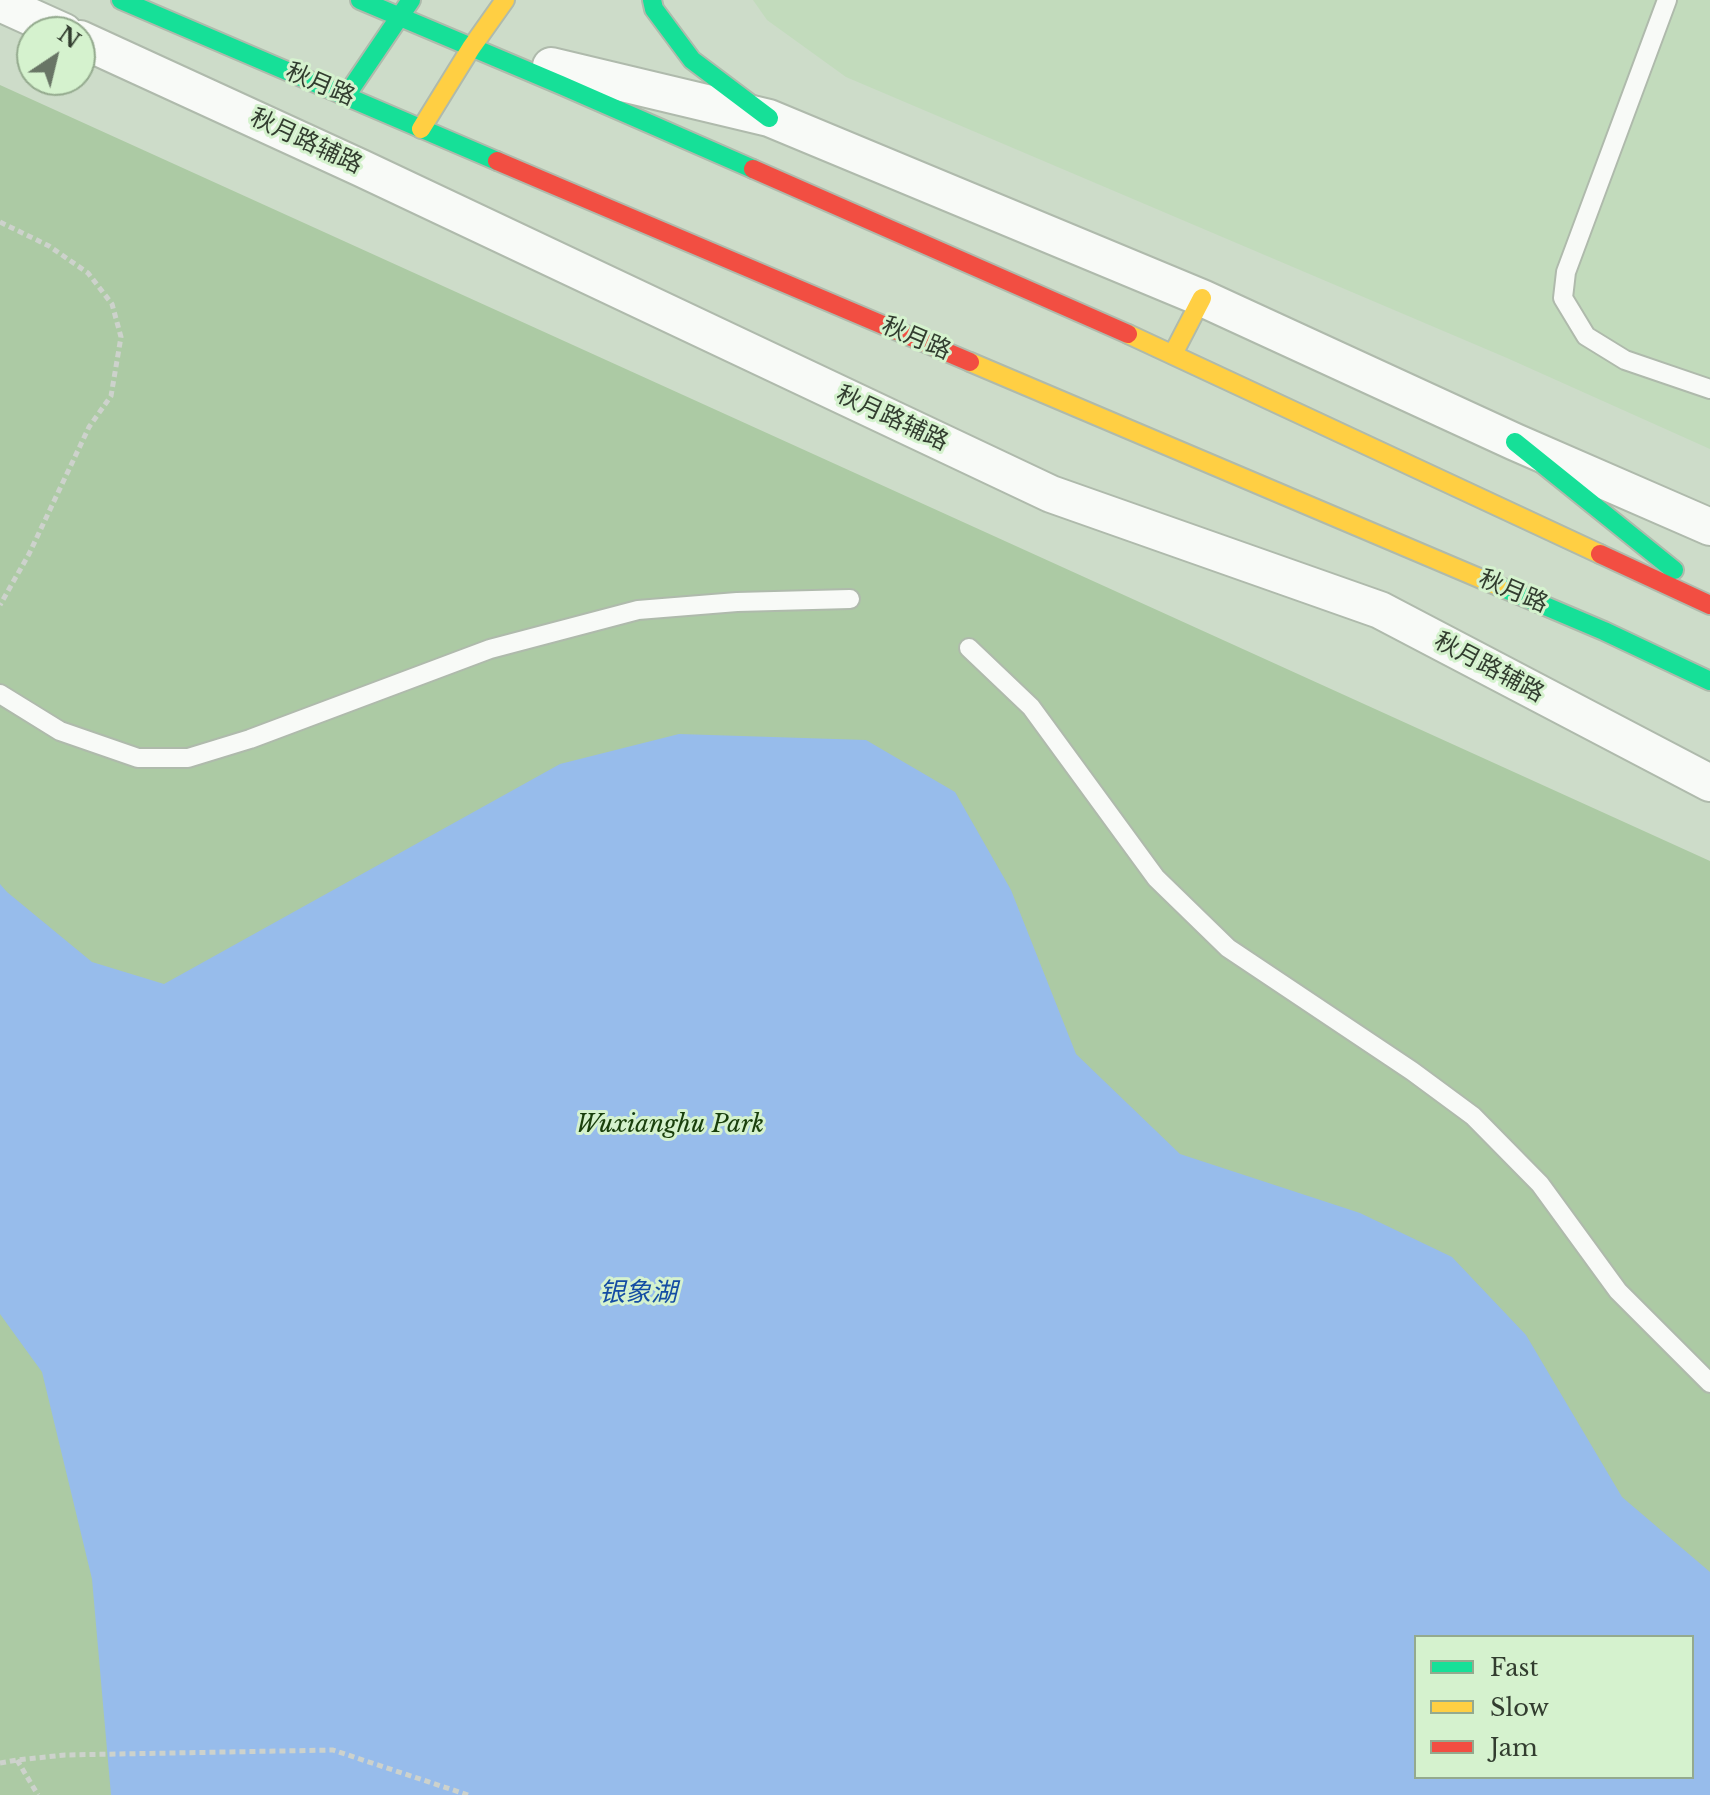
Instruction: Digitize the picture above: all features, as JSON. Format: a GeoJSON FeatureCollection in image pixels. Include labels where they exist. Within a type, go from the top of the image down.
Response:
{"type":"FeatureCollection","features":[{"type":"Feature","properties":{"kind":"main road","name":"秋月路"},"geometry":{"type":"LineString","coordinates":[[121,0],[1604,631],[1710,681]]}},
{"type":"Feature","properties":{"kind":"main road"},"geometry":{"type":"LineString","coordinates":[[360,0],[1173,354],[1710,602]]}},
{"type":"Feature","properties":{"kind":"main road"},"geometry":{"type":"LineString","coordinates":[[346,96],[411,0]]}},
{"type":"Feature","properties":{"kind":"main road"},"geometry":{"type":"LineString","coordinates":[[421,129],[505,0]]}},
{"type":"Feature","properties":{"kind":"main road"},"geometry":{"type":"LineString","coordinates":[[652,0],[654,9],[692,60],[769,118]]}},
{"type":"Feature","properties":{"kind":"main road"},"geometry":{"type":"LineString","coordinates":[[1173,354],[1202,298]]}},
{"type":"Feature","properties":{"kind":"main road"},"geometry":{"type":"LineString","coordinates":[[1515,442],[1710,602]]}},
{"type":"Feature","properties":{"kind":"street"},"geometry":{"type":"LineString","coordinates":[[0,3],[29,16]]}},
{"type":"Feature","properties":{"kind":"street","name":"秋月路辅路"},"geometry":{"type":"LineString","coordinates":[[96,46],[348,161],[1051,494],[1380,610],[1710,783]]}},
{"type":"Feature","properties":{"kind":"street"},"geometry":{"type":"LineString","coordinates":[[471,48],[769,118],[1202,298],[1515,442],[1710,527]]}},
{"type":"Feature","properties":{"kind":"lane"},"geometry":{"type":"LineString","coordinates":[[1667,0],[1566,272],[1563,298],[1586,336],[1625,360],[1710,389]]}},
{"type":"Feature","properties":{"kind":"lane"},"geometry":{"type":"LineString","coordinates":[[0,694],[60,731],[125,754],[138,758],[188,758],[250,739],[490,649],[638,610],[737,602],[850,599]]}},
{"type":"Feature","properties":{"kind":"lane"},"geometry":{"type":"LineString","coordinates":[[969,648],[1031,707],[1156,878],[1228,948],[1412,1071],[1473,1116],[1540,1184],[1618,1291],[1710,1383]]}},
{"type":"Feature","properties":{"kind":"path"},"geometry":{"type":"LineString","coordinates":[[0,222],[49,246],[88,273],[112,304],[121,337],[111,396],[89,427],[29,554],[0,605]]}},
{"type":"Feature","properties":{"kind":"path"},"geometry":{"type":"LineString","coordinates":[[0,1763],[65,1755],[333,1750],[468,1795]]}},
{"type":"Feature","properties":{"kind":"path"},"geometry":{"type":"LineString","coordinates":[[17,1760],[38,1795]]}},
{"type":"Feature","properties":{"kind":"shaded area"},"geometry":{"type":"Polygon","coordinates":[[[753,0],[1710,0],[1710,449],[1507,358],[846,77],[767,20],[753,0]]]}},
{"type":"Feature","properties":{"kind":"green space","name":"Wuxianghu Park"},"geometry":{"type":"Polygon","coordinates":[[[0,85],[16,92],[16,96],[24,96],[1710,861],[1710,1795],[0,1795],[0,85]]]}},
{"type":"Feature","properties":{"kind":"water","name":"银象湖"},"geometry":{"type":"Polygon","coordinates":[[[679,734],[866,740],[955,792],[1011,890],[1076,1054],[1180,1154],[1360,1213],[1452,1257],[1526,1335],[1622,1497],[1710,1572],[1710,1795],[111,1795],[92,1579],[42,1372],[0,1314],[0,884],[92,962],[164,984],[560,764],[679,734]]]}},
{"type":"Feature","properties":{"kind":"traffic: fast"},"geometry":{"type":"LineString","coordinates":[[121,0],[497,161]]}},
{"type":"Feature","properties":{"kind":"traffic: fast"},"geometry":{"type":"LineString","coordinates":[[360,0],[753,169]]}},
{"type":"Feature","properties":{"kind":"traffic: fast"},"geometry":{"type":"LineString","coordinates":[[346,96],[411,0]]}},
{"type":"Feature","properties":{"kind":"traffic: fast"},"geometry":{"type":"LineString","coordinates":[[652,0],[654,9],[692,60],[769,118]]}},
{"type":"Feature","properties":{"kind":"traffic: fast"},"geometry":{"type":"LineString","coordinates":[[1515,442],[1674,570]]}},
{"type":"Feature","properties":{"kind":"traffic: fast"},"geometry":{"type":"LineString","coordinates":[[1498,586],[1710,681]]}},
{"type":"Feature","properties":{"kind":"traffic: slow"},"geometry":{"type":"LineString","coordinates":[[421,129],[505,0]]}},
{"type":"Feature","properties":{"kind":"traffic: slow"},"geometry":{"type":"LineString","coordinates":[[1173,354],[1202,298]]}},
{"type":"Feature","properties":{"kind":"traffic: slow"},"geometry":{"type":"LineString","coordinates":[[1128,334],[1600,554]]}},
{"type":"Feature","properties":{"kind":"traffic: slow"},"geometry":{"type":"LineString","coordinates":[[970,362],[1498,586]]}},
{"type":"Feature","properties":{"kind":"traffic: jam"},"geometry":{"type":"LineString","coordinates":[[497,161],[970,362]]}},
{"type":"Feature","properties":{"kind":"traffic: jam"},"geometry":{"type":"LineString","coordinates":[[753,169],[1128,334]]}},
{"type":"Feature","properties":{"kind":"traffic: jam"},"geometry":{"type":"LineString","coordinates":[[1600,554],[1710,605]]}}]}
